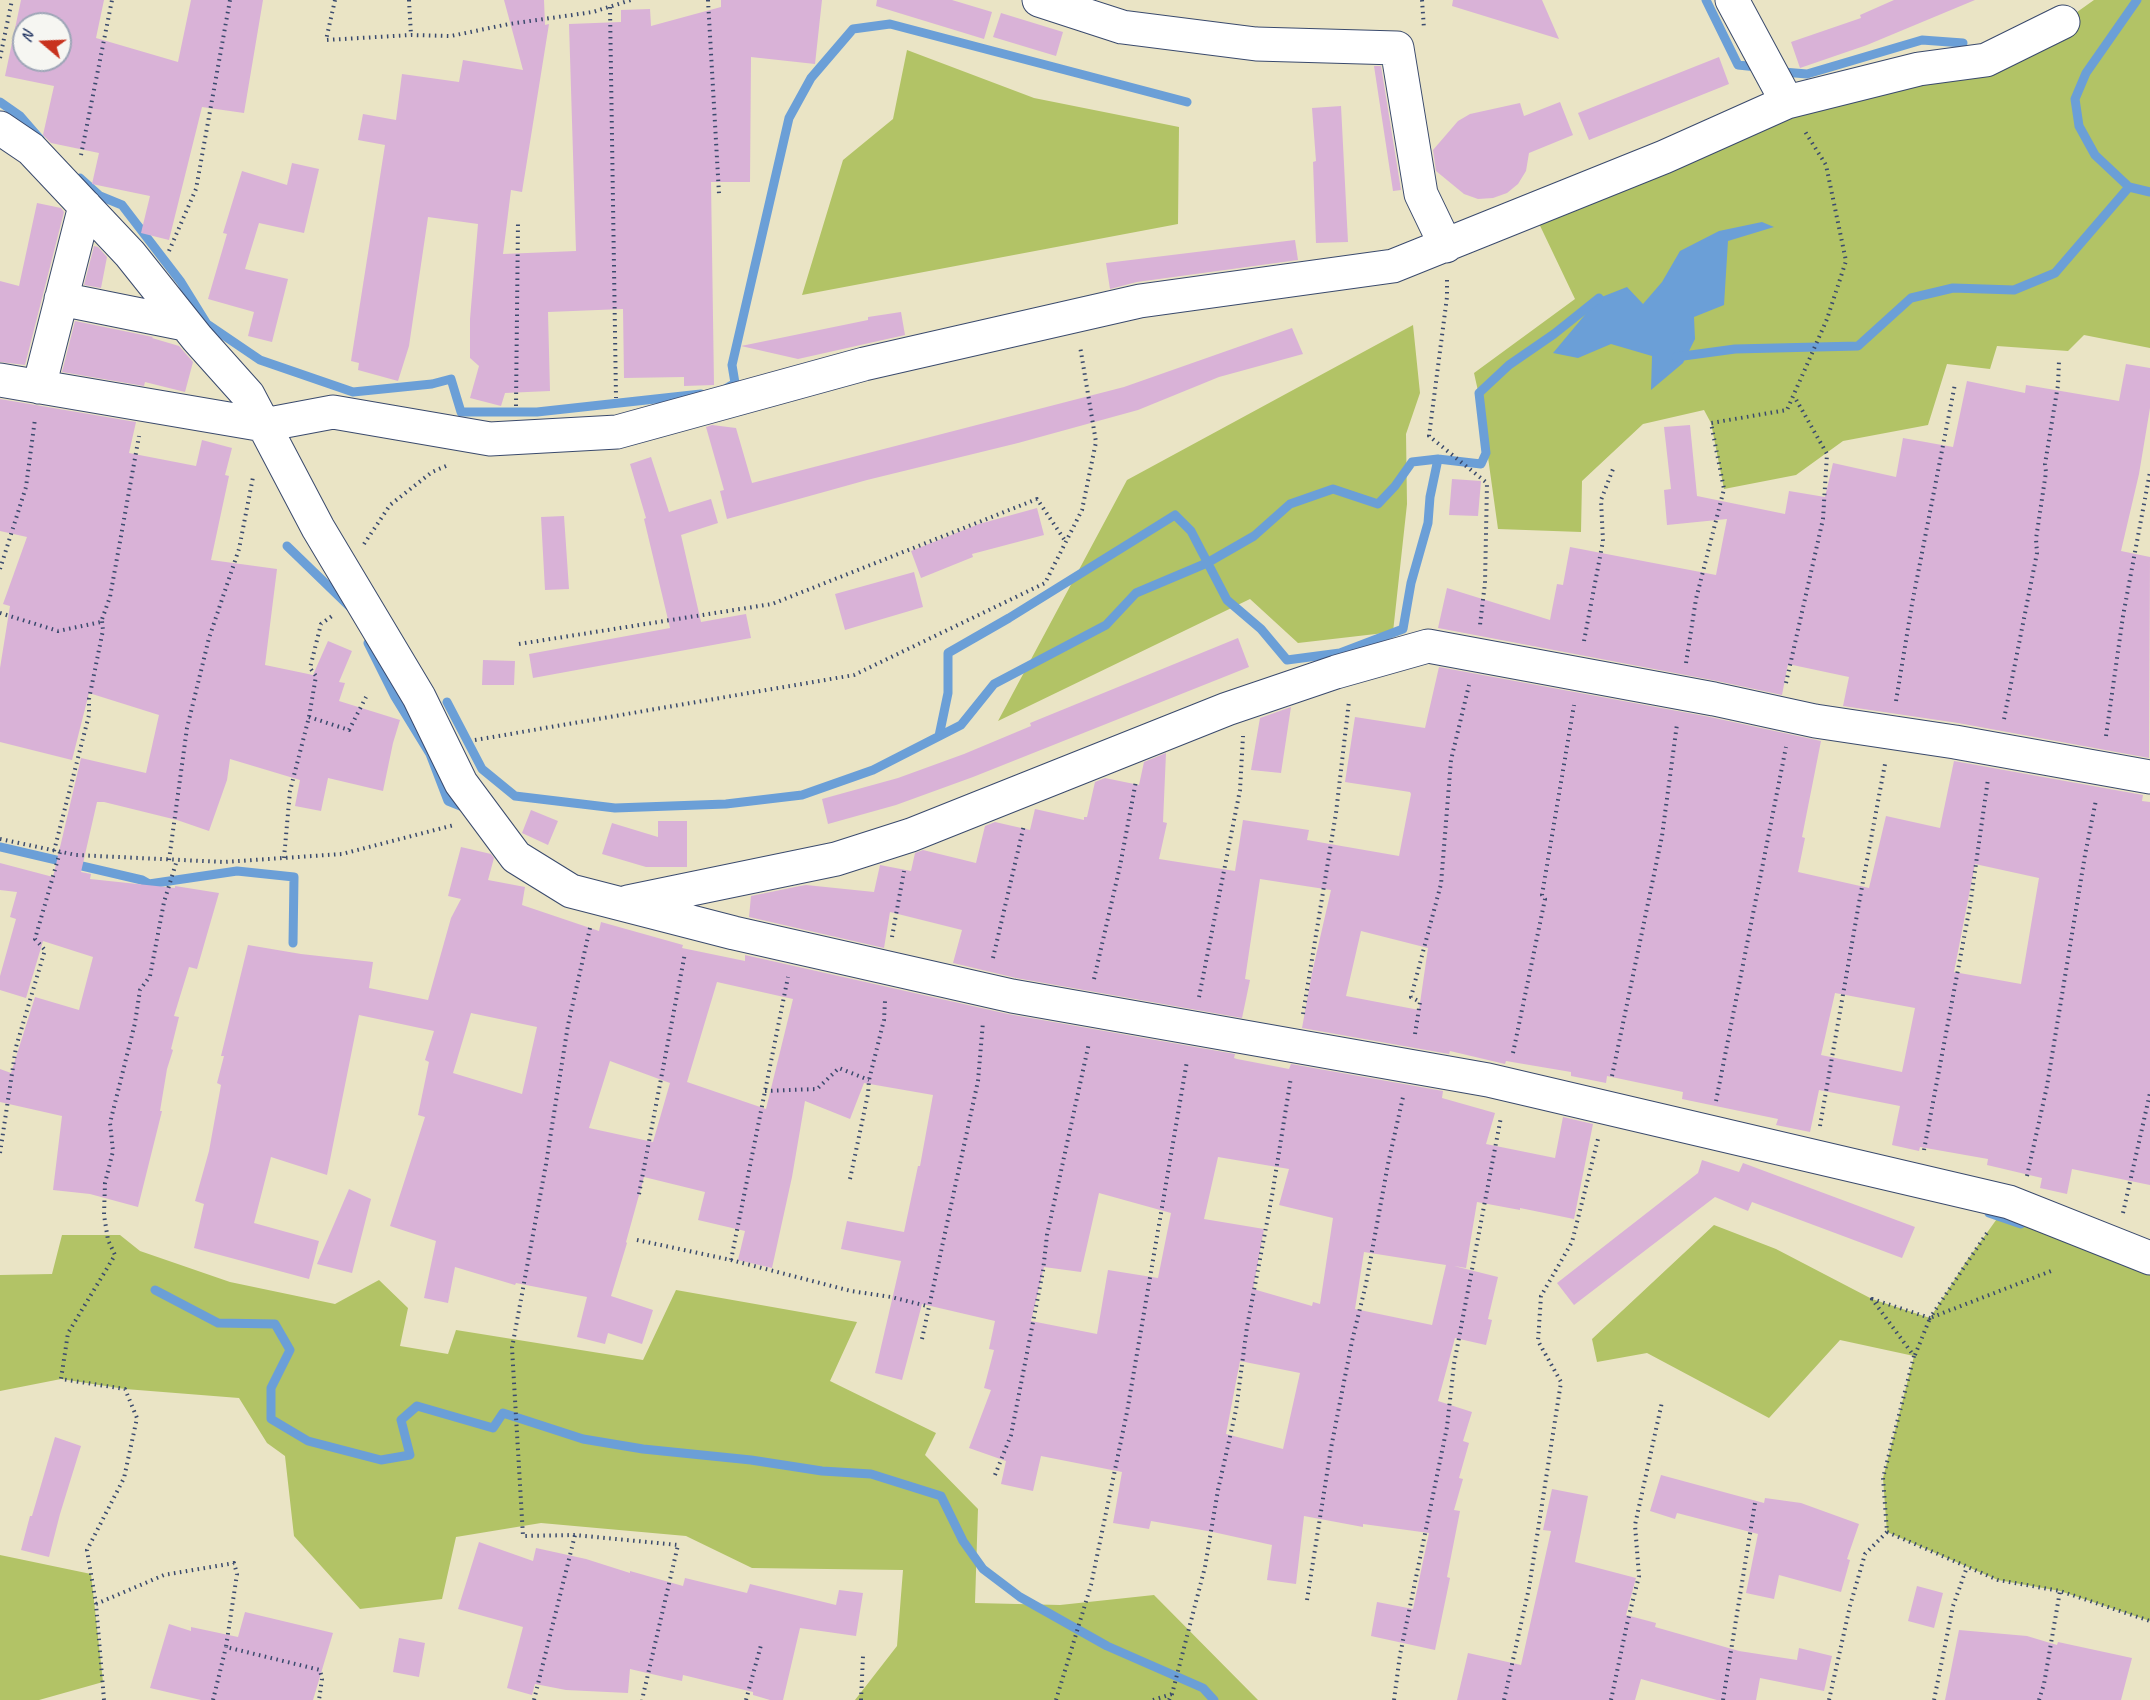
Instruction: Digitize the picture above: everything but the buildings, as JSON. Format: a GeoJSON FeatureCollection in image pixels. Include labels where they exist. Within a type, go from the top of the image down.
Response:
{"type":"FeatureCollection","features":[{"type":"Feature","properties":{"kind":"street"},"geometry":{"type":"LineString","coordinates":[[1039,0],[1122,27],[1256,44],[1397,48],[1421,194],[1446,246]]}},
{"type":"Feature","properties":{"kind":"street"},"geometry":{"type":"LineString","coordinates":[[1732,0],[1787,102]]}},
{"type":"Feature","properties":{"kind":"street"},"geometry":{"type":"LineString","coordinates":[[0,380],[264,425],[333,412],[490,439],[616,432],[864,364],[1140,302],[1393,266],[1664,157],[1787,102],[1919,69],[1986,60],[2063,22]]}},
{"type":"Feature","properties":{"kind":"street"},"geometry":{"type":"LineString","coordinates":[[0,128],[31,149],[130,254],[185,324],[248,395],[318,528],[419,697],[461,783],[516,857],[572,891],[795,947],[986,990],[1507,1085],[1815,1156],[2015,1204],[2150,1258]]}},
{"type":"Feature","properties":{"kind":"street"},"geometry":{"type":"LineString","coordinates":[[39,387],[61,299],[79,200]]}},
{"type":"Feature","properties":{"kind":"street"},"geometry":{"type":"LineString","coordinates":[[61,299],[185,324]]}},
{"type":"Feature","properties":{"kind":"street"},"geometry":{"type":"LineString","coordinates":[[608,901],[836,859],[911,835],[1245,703],[1344,670],[1428,646],[1681,693],[1815,721],[1996,749],[2150,777]]}},
{"type":"Feature","properties":{"kind":"path"},"geometry":{"type":"LineString","coordinates":[[0,58],[12,0]]}},
{"type":"Feature","properties":{"kind":"path"},"geometry":{"type":"LineString","coordinates":[[79,200],[112,0]]}},
{"type":"Feature","properties":{"kind":"path"},"geometry":{"type":"LineString","coordinates":[[154,284],[196,189],[230,0]]}},
{"type":"Feature","properties":{"kind":"path"},"geometry":{"type":"LineString","coordinates":[[335,0],[326,40],[411,35],[451,36],[508,24],[593,12],[631,0]]}},
{"type":"Feature","properties":{"kind":"path"},"geometry":{"type":"LineString","coordinates":[[409,0],[411,35]]}},
{"type":"Feature","properties":{"kind":"path"},"geometry":{"type":"LineString","coordinates":[[708,0],[719,194]]}},
{"type":"Feature","properties":{"kind":"path"},"geometry":{"type":"LineString","coordinates":[[610,7],[616,432]]}},
{"type":"Feature","properties":{"kind":"path"},"geometry":{"type":"LineString","coordinates":[[1504,1700],[1529,1588],[1561,1382],[1538,1341],[1541,1296],[1572,1242],[1605,1108],[1662,836],[1696,599],[1724,489],[1711,423],[1787,410],[1827,319],[1846,261],[1826,165],[1787,102]]}},
{"type":"Feature","properties":{"kind":"path"},"geometry":{"type":"LineString","coordinates":[[516,437],[518,221]]}},
{"type":"Feature","properties":{"kind":"path"},"geometry":{"type":"LineString","coordinates":[[1306,1600],[1331,1448],[1366,1284],[1388,1164],[1410,1067],[1420,1002],[1411,997],[1441,884],[1451,760],[1476,656],[1485,583],[1487,483],[1430,436],[1447,297],[1446,246]]}},
{"type":"Feature","properties":{"kind":"path"},"geometry":{"type":"LineString","coordinates":[[442,745],[854,675],[1045,584],[1082,510],[1096,442],[1076,316]]}},
{"type":"Feature","properties":{"kind":"path"},"geometry":{"type":"LineString","coordinates":[[1918,1180],[1970,906],[1996,749],[2037,553],[2036,540],[2058,385],[2059,362]]}},
{"type":"Feature","properties":{"kind":"path"},"geometry":{"type":"LineString","coordinates":[[1815,1156],[1858,903],[1892,732],[1912,604],[1955,384]]}},
{"type":"Feature","properties":{"kind":"path"},"geometry":{"type":"LineString","coordinates":[[0,569],[26,487],[39,387]]}},
{"type":"Feature","properties":{"kind":"path"},"geometry":{"type":"LineString","coordinates":[[1710,1132],[1823,519],[1827,454],[1794,396]]}},
{"type":"Feature","properties":{"kind":"path"},"geometry":{"type":"LineString","coordinates":[[0,613],[58,631],[101,622],[110,597],[144,405]]}},
{"type":"Feature","properties":{"kind":"path"},"geometry":{"type":"LineString","coordinates":[[169,860],[187,728],[209,638],[238,549],[264,425]]}},
{"type":"Feature","properties":{"kind":"path"},"geometry":{"type":"LineString","coordinates":[[284,858],[290,791],[309,717],[316,676],[310,668],[321,624],[352,584],[390,505],[432,472],[453,463]]}},
{"type":"Feature","properties":{"kind":"path"},"geometry":{"type":"LineString","coordinates":[[1394,1700],[1400,1655],[1447,1427],[1454,1364],[1464,1310],[1545,899],[1542,895],[1603,541],[1600,500],[1613,469]]}},
{"type":"Feature","properties":{"kind":"path"},"geometry":{"type":"LineString","coordinates":[[1829,1700],[1850,1606],[1865,1554],[1887,1532],[1883,1478],[1914,1356],[1930,1318],[1966,1262],[2015,1204],[2047,1086],[2085,855],[2102,768],[2123,616],[2150,471]]}},
{"type":"Feature","properties":{"kind":"path"},"geometry":{"type":"LineString","coordinates":[[519,644],[772,604],[1036,499],[1066,542]]}},
{"type":"Feature","properties":{"kind":"path"},"geometry":{"type":"LineString","coordinates":[[54,851],[89,715],[89,699],[104,630],[102,619]]}},
{"type":"Feature","properties":{"kind":"path"},"geometry":{"type":"LineString","coordinates":[[1169,1700],[1205,1567],[1218,1490],[1236,1410],[1247,1327],[1272,1196],[1278,1148],[1336,813],[1350,694],[1344,670]]}},
{"type":"Feature","properties":{"kind":"path"},"geometry":{"type":"LineString","coordinates":[[309,717],[349,730],[366,697]]}},
{"type":"Feature","properties":{"kind":"path"},"geometry":{"type":"LineString","coordinates":[[1056,1700],[1092,1586],[1125,1424],[1192,1028],[1240,790],[1245,703]]}},
{"type":"Feature","properties":{"kind":"path"},"geometry":{"type":"LineString","coordinates":[[995,1475],[1011,1435],[1043,1271],[1047,1235],[1141,754],[1138,744]]}},
{"type":"Feature","properties":{"kind":"path"},"geometry":{"type":"LineString","coordinates":[[922,1339],[978,1081],[986,990],[1026,820],[1018,792]]}},
{"type":"Feature","properties":{"kind":"path"},"geometry":{"type":"LineString","coordinates":[[0,839],[76,855],[224,862],[342,854],[486,817]]}},
{"type":"Feature","properties":{"kind":"path"},"geometry":{"type":"LineString","coordinates":[[850,1179],[868,1094],[868,1080],[884,1020],[886,967],[911,835]]}},
{"type":"Feature","properties":{"kind":"path"},"geometry":{"type":"LineString","coordinates":[[0,1153],[16,1047],[45,950],[35,939],[60,852]]}},
{"type":"Feature","properties":{"kind":"path"},"geometry":{"type":"LineString","coordinates":[[104,1700],[96,1604],[87,1550],[124,1478],[137,1418],[125,1389],[61,1379],[68,1333],[115,1255],[108,1240],[104,1215],[105,1183],[113,1151],[110,1123],[135,1023],[140,990],[150,976],[164,902],[177,860]]}},
{"type":"Feature","properties":{"kind":"path"},"geometry":{"type":"LineString","coordinates":[[608,901],[568,1025],[546,1164],[512,1348],[523,1536],[575,1535],[678,1545],[642,1700]]}},
{"type":"Feature","properties":{"kind":"path"},"geometry":{"type":"LineString","coordinates":[[639,1194],[691,922]]}},
{"type":"Feature","properties":{"kind":"path"},"geometry":{"type":"LineString","coordinates":[[731,1260],[795,947]]}},
{"type":"Feature","properties":{"kind":"path"},"geometry":{"type":"LineString","coordinates":[[765,1091],[817,1089],[839,1068],[868,1080]]}},
{"type":"Feature","properties":{"kind":"path"},"geometry":{"type":"LineString","coordinates":[[2117,1244],[2150,1093]]}},
{"type":"Feature","properties":{"kind":"path"},"geometry":{"type":"LineString","coordinates":[[637,1240],[731,1260],[851,1291],[891,1297],[927,1306]]}},
{"type":"Feature","properties":{"kind":"path"},"geometry":{"type":"LineString","coordinates":[[1914,1356],[1872,1299],[1930,1318],[2051,1271]]}},
{"type":"Feature","properties":{"kind":"path"},"geometry":{"type":"LineString","coordinates":[[1611,1700],[1639,1576],[1635,1525],[1662,1401]]}},
{"type":"Feature","properties":{"kind":"path"},"geometry":{"type":"LineString","coordinates":[[1723,1700],[1730,1670],[1755,1503]]}},
{"type":"Feature","properties":{"kind":"path"},"geometry":{"type":"LineString","coordinates":[[1887,1532],[1998,1580],[2060,1592],[2150,1621]]}},
{"type":"Feature","properties":{"kind":"path"},"geometry":{"type":"LineString","coordinates":[[534,1700],[575,1535]]}},
{"type":"Feature","properties":{"kind":"path"},"geometry":{"type":"LineString","coordinates":[[96,1604],[164,1575],[234,1563],[237,1574],[226,1647],[213,1700]]}},
{"type":"Feature","properties":{"kind":"path"},"geometry":{"type":"LineString","coordinates":[[1934,1700],[1953,1605],[1967,1567]]}},
{"type":"Feature","properties":{"kind":"path"},"geometry":{"type":"LineString","coordinates":[[2039,1700],[2044,1684],[2060,1592]]}},
{"type":"Feature","properties":{"kind":"path"},"geometry":{"type":"LineString","coordinates":[[746,1700],[761,1645]]}},
{"type":"Feature","properties":{"kind":"path"},"geometry":{"type":"LineString","coordinates":[[226,1647],[320,1670],[322,1679],[319,1700]]}},
{"type":"Feature","properties":{"kind":"path"},"geometry":{"type":"LineString","coordinates":[[861,1700],[863,1656]]}},
{"type":"Feature","properties":{"kind":"path"},"geometry":{"type":"LineString","coordinates":[[1153,1700],[1172,1694]]}},
{"type":"Feature","properties":{"kind":"green space"},"geometry":{"type":"Polygon","coordinates":[[[2094,0],[2150,0],[2150,348],[2084,335],[2068,351],[1997,346],[1990,369],[1947,364],[1928,425],[1843,441],[1796,475],[1724,489],[1711,423],[1704,410],[1643,424],[1582,481],[1581,532],[1498,529],[1480,400],[1474,373],[1575,299],[1533,211],[1664,157],[2063,22],[2094,0]]]}},
{"type":"Feature","properties":{"kind":"green space"},"geometry":{"type":"Polygon","coordinates":[[[907,50],[1034,98],[1179,127],[1178,224],[802,295],[843,160],[893,119],[907,50]]]}},
{"type":"Feature","properties":{"kind":"green space"},"geometry":{"type":"Polygon","coordinates":[[[1413,325],[1420,393],[1406,434],[1407,504],[1393,632],[1298,643],[1250,599],[998,721],[1127,480],[1413,325]]]}},
{"type":"Feature","properties":{"kind":"green space"},"geometry":{"type":"Polygon","coordinates":[[[2009,1202],[2150,1259],[2150,1621],[2060,1591],[1998,1580],[1887,1532],[1883,1478],[1914,1356],[1840,1340],[1769,1418],[1647,1353],[1597,1362],[1592,1339],[1714,1225],[1776,1249],[1872,1299],[1930,1318],[2009,1202]]]}},
{"type":"Feature","properties":{"kind":"green space"},"geometry":{"type":"Polygon","coordinates":[[[62,1235],[120,1235],[140,1251],[230,1282],[335,1304],[379,1280],[408,1308],[400,1346],[448,1354],[456,1330],[643,1360],[676,1290],[857,1322],[830,1381],[936,1433],[925,1455],[978,1509],[975,1603],[1060,1605],[1154,1595],[1258,1700],[855,1700],[897,1646],[903,1570],[752,1568],[686,1536],[541,1523],[456,1537],[442,1599],[360,1609],[294,1536],[285,1456],[267,1443],[239,1398],[125,1389],[61,1379],[0,1391],[0,1275],[52,1274],[62,1235]]]}},
{"type":"Feature","properties":{"kind":"green space"},"geometry":{"type":"Polygon","coordinates":[[[0,1555],[91,1574],[103,1682],[39,1700],[0,1700],[0,1555]]]}},
{"type":"Feature","properties":{"kind":"water"},"geometry":{"type":"Polygon","coordinates":[[[1762,222],[1774,227],[1728,241],[1724,305],[1694,317],[1695,339],[1683,363],[1651,390],[1652,356],[1611,344],[1578,358],[1553,353],[1599,298],[1627,287],[1643,304],[1662,282],[1680,251],[1719,231],[1762,222]]]}},
{"type":"Feature","properties":{"kind":"waterway"},"geometry":{"type":"LineString","coordinates":[[1706,0],[1738,65],[1757,67]]}},
{"type":"Feature","properties":{"kind":"waterway"},"geometry":{"type":"LineString","coordinates":[[2129,187],[2095,155],[2079,126],[2075,99],[2086,73],[2137,0]]}},
{"type":"Feature","properties":{"kind":"waterway"},"geometry":{"type":"LineString","coordinates":[[725,389],[735,383],[732,365],[789,118],[811,78],[853,29],[890,24],[1187,102]]}},
{"type":"Feature","properties":{"kind":"waterway"},"geometry":{"type":"LineString","coordinates":[[1783,72],[1807,74],[1922,40],[1963,43]]}},
{"type":"Feature","properties":{"kind":"waterway"},"geometry":{"type":"LineString","coordinates":[[0,102],[20,116],[40,139]]}},
{"type":"Feature","properties":{"kind":"waterway"},"geometry":{"type":"LineString","coordinates":[[80,178],[100,196],[122,205],[181,282],[207,324],[260,360],[353,392],[432,384],[451,379],[461,412],[537,412],[701,394]]}},
{"type":"Feature","properties":{"kind":"waterway"},"geometry":{"type":"LineString","coordinates":[[1676,357],[1735,349],[1858,346],[1911,298],[1953,288],[2014,290],[2055,273],[2129,187],[2150,192]]}},
{"type":"Feature","properties":{"kind":"waterway"},"geometry":{"type":"LineString","coordinates":[[447,702],[482,769],[515,796],[615,808],[726,804],[802,795],[873,770],[961,725],[994,684],[1106,625],[1136,593],[1207,563],[1254,536],[1290,504],[1333,489],[1378,504],[1395,486],[1412,462],[1438,459],[1481,464],[1486,453],[1479,393],[1509,365],[1554,334],[1599,298]]}},
{"type":"Feature","properties":{"kind":"waterway"},"geometry":{"type":"LineString","coordinates":[[939,736],[948,693],[948,653],[1175,515],[1191,531],[1227,600],[1261,629],[1287,660],[1340,653],[1403,629],[1411,583],[1428,523],[1430,497],[1438,459]]}},
{"type":"Feature","properties":{"kind":"waterway"},"geometry":{"type":"LineString","coordinates":[[287,546],[350,607]]}},
{"type":"Feature","properties":{"kind":"waterway"},"geometry":{"type":"LineString","coordinates":[[368,643],[395,697],[430,754],[448,801],[468,809]]}},
{"type":"Feature","properties":{"kind":"waterway"},"geometry":{"type":"LineString","coordinates":[[0,847],[142,880],[149,884],[237,871],[294,877],[293,943]]}},
{"type":"Feature","properties":{"kind":"waterway"},"geometry":{"type":"LineString","coordinates":[[1989,1213],[2021,1224]]}},
{"type":"Feature","properties":{"kind":"waterway"},"geometry":{"type":"LineString","coordinates":[[155,1290],[218,1323],[275,1324],[290,1350],[271,1388],[271,1419],[308,1441],[381,1460],[410,1455],[401,1420],[417,1406],[493,1428],[503,1413],[583,1439],[643,1449],[751,1460],[822,1471],[871,1474],[941,1496],[963,1541],[983,1569],[1020,1597],[1107,1646],[1203,1688],[1214,1700]]}}]}
